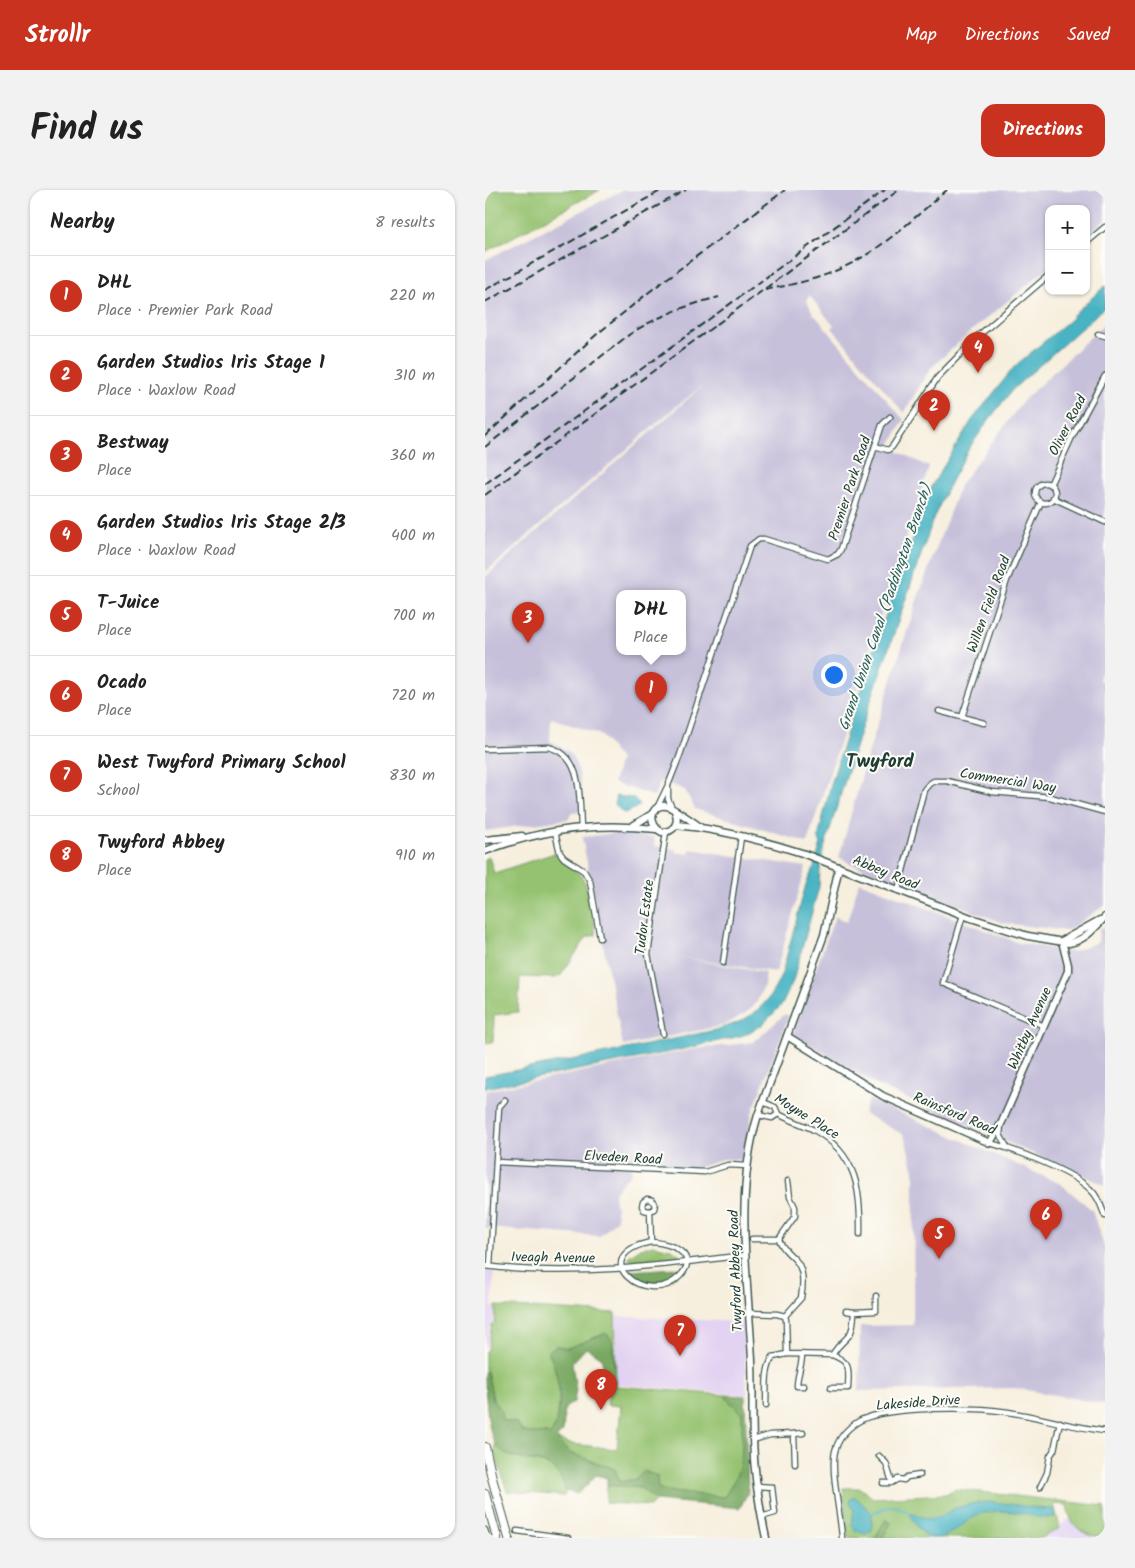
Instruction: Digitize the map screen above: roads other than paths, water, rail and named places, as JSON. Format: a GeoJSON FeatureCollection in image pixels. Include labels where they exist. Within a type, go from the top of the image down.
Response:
{"type":"FeatureCollection","features":[{"type":"Feature","properties":{"kind":"highway"},"geometry":{"type":"LineString","coordinates":[[485,1447],[509,1538]]}},
{"type":"Feature","properties":{"kind":"highway"},"geometry":{"type":"LineString","coordinates":[[485,1494],[497,1538]]}},
{"type":"Feature","properties":{"kind":"street"},"geometry":{"type":"LineString","coordinates":[[1090,240],[1105,227]]}},
{"type":"Feature","properties":{"kind":"street"},"geometry":{"type":"LineString","coordinates":[[875,446],[888,450],[894,444],[938,377],[978,336],[1045,278]]}},
{"type":"Feature","properties":{"kind":"street"},"geometry":{"type":"LineString","coordinates":[[1098,334],[1105,336]]}},
{"type":"Feature","properties":{"kind":"street","name":"Oliver Road"},"geometry":{"type":"LineString","coordinates":[[1050,485],[1071,439],[1105,376]]}},
{"type":"Feature","properties":{"kind":"street","name":"Premier Park Road"},"geometry":{"type":"LineString","coordinates":[[657,808],[669,783],[750,546],[759,539],[763,539],[828,558],[838,554],[882,425],[890,417]]}},
{"type":"Feature","properties":{"kind":"street"},"geometry":{"type":"LineString","coordinates":[[1041,484],[1050,485],[1055,492],[1053,498],[1049,502],[1041,502],[1035,495],[1036,488],[1041,484]]}},
{"type":"Feature","properties":{"kind":"street"},"geometry":{"type":"LineString","coordinates":[[1053,498],[1105,522]]}},
{"type":"Feature","properties":{"kind":"street","name":"Willen Field Road"},"geometry":{"type":"LineString","coordinates":[[962,717],[1007,580],[1041,502]]}},
{"type":"Feature","properties":{"kind":"street"},"geometry":{"type":"LineString","coordinates":[[939,711],[984,723]]}},
{"type":"Feature","properties":{"kind":"street"},"geometry":{"type":"LineString","coordinates":[[485,748],[549,747],[556,748],[569,758],[577,774],[581,828]]}},
{"type":"Feature","properties":{"kind":"street","name":"Commercial Way"},"geometry":{"type":"LineString","coordinates":[[898,890],[924,790],[934,781],[947,781],[992,792],[1050,797],[1105,812]]}},
{"type":"Feature","properties":{"kind":"street","name":"Premier Park Road"},"geometry":{"type":"LineString","coordinates":[[669,783],[668,799],[674,810]]}},
{"type":"Feature","properties":{"kind":"street"},"geometry":{"type":"LineString","coordinates":[[633,826],[652,814],[657,808],[665,805],[674,810],[678,819],[677,825],[671,830],[661,832],[652,823],[652,814]]}},
{"type":"Feature","properties":{"kind":"street","name":"Abbey Road"},"geometry":{"type":"LineString","coordinates":[[674,810],[700,827]]}},
{"type":"Feature","properties":{"kind":"street","name":"Abbey Road"},"geometry":{"type":"LineString","coordinates":[[677,825],[700,827],[776,845],[813,857],[963,915],[1028,936],[1069,943],[1082,939],[1104,918]]}},
{"type":"Feature","properties":{"kind":"street"},"geometry":{"type":"LineString","coordinates":[[487,840],[531,836],[581,828],[633,826],[655,828]]}},
{"type":"Feature","properties":{"kind":"street"},"geometry":{"type":"LineString","coordinates":[[555,832],[560,852],[564,858],[584,871],[590,881],[600,938]]}},
{"type":"Feature","properties":{"kind":"street","name":"Tudor Estate"},"geometry":{"type":"LineString","coordinates":[[663,1034],[648,954],[666,832]]}},
{"type":"Feature","properties":{"kind":"street"},"geometry":{"type":"LineString","coordinates":[[485,851],[531,836]]}},
{"type":"Feature","properties":{"kind":"street"},"geometry":{"type":"LineString","coordinates":[[723,963],[741,837]]}},
{"type":"Feature","properties":{"kind":"street","name":"Twyford Abbey Road"},"geometry":{"type":"LineString","coordinates":[[766,1538],[761,1517],[753,1440],[752,1362],[744,1238],[747,1166],[758,1115],[828,923],[839,867]]}},
{"type":"Feature","properties":{"kind":"street"},"geometry":{"type":"LineString","coordinates":[[963,915],[943,983],[1044,1026]]}},
{"type":"Feature","properties":{"kind":"street","name":"Whitby Avenue"},"geometry":{"type":"LineString","coordinates":[[990,1143],[1002,1122],[1068,971],[1062,941]]}},
{"type":"Feature","properties":{"kind":"street","name":"Rainsford Road"},"geometry":{"type":"LineString","coordinates":[[787,1036],[883,1096],[1075,1178],[1090,1189],[1099,1201],[1105,1216]]}},
{"type":"Feature","properties":{"kind":"street"},"geometry":{"type":"LineString","coordinates":[[487,1266],[499,1107],[505,1100]]}},
{"type":"Feature","properties":{"kind":"street","name":"Moyne Place"},"geometry":{"type":"LineString","coordinates":[[763,1102],[775,1107],[778,1114],[814,1130],[842,1153],[852,1169],[858,1187],[861,1204],[860,1234]]}},
{"type":"Feature","properties":{"kind":"street"},"geometry":{"type":"LineString","coordinates":[[758,1115],[772,1118],[778,1114]]}},
{"type":"Feature","properties":{"kind":"street"},"geometry":{"type":"LineString","coordinates":[[1002,1122],[1000,1135],[1007,1148]]}},
{"type":"Feature","properties":{"kind":"street","name":"Elveden Road"},"geometry":{"type":"LineString","coordinates":[[496,1162],[705,1172],[728,1165],[747,1166]]}},
{"type":"Feature","properties":{"kind":"street"},"geometry":{"type":"LineString","coordinates":[[779,1239],[795,1216],[795,1207],[788,1190],[788,1181]]}},
{"type":"Feature","properties":{"kind":"street"},"geometry":{"type":"LineString","coordinates":[[650,1211],[651,1242]]}},
{"type":"Feature","properties":{"kind":"street"},"geometry":{"type":"LineString","coordinates":[[752,1239],[779,1239]]}},
{"type":"Feature","properties":{"kind":"street"},"geometry":{"type":"LineString","coordinates":[[779,1239],[783,1249],[797,1262],[801,1270],[801,1298],[785,1316]]}},
{"type":"Feature","properties":{"kind":"street"},"geometry":{"type":"LineString","coordinates":[[651,1242],[668,1244],[680,1250],[686,1263],[683,1273],[673,1282],[653,1287],[629,1280],[621,1268],[623,1258],[629,1250],[635,1246],[651,1242]]}},
{"type":"Feature","properties":{"kind":"street","name":"Iveagh Avenue"},"geometry":{"type":"LineString","coordinates":[[487,1266],[537,1270],[621,1268],[686,1263],[745,1255]]}},
{"type":"Feature","properties":{"kind":"street"},"geometry":{"type":"LineString","coordinates":[[846,1312],[876,1311],[876,1296]]}},
{"type":"Feature","properties":{"kind":"street"},"geometry":{"type":"LineString","coordinates":[[832,1355],[836,1348],[851,1335],[854,1326],[854,1312]]}},
{"type":"Feature","properties":{"kind":"street"},"geometry":{"type":"LineString","coordinates":[[749,1313],[785,1316]]}},
{"type":"Feature","properties":{"kind":"street"},"geometry":{"type":"LineString","coordinates":[[785,1316],[787,1354]]}},
{"type":"Feature","properties":{"kind":"street"},"geometry":{"type":"LineString","coordinates":[[766,1405],[769,1362],[773,1357],[787,1354],[832,1355],[841,1358],[846,1363],[849,1371],[851,1388],[831,1388]]}},
{"type":"Feature","properties":{"kind":"street"},"geometry":{"type":"LineString","coordinates":[[802,1355],[802,1368],[797,1378],[797,1386],[804,1386]]}},
{"type":"Feature","properties":{"kind":"street","name":"Lakeside Drive"},"geometry":{"type":"LineString","coordinates":[[842,1538],[834,1472],[835,1448],[841,1437],[850,1427],[861,1420],[899,1412],[954,1409],[1002,1412],[1105,1431]]}},
{"type":"Feature","properties":{"kind":"street"},"geometry":{"type":"LineString","coordinates":[[1040,1487],[1048,1468],[1050,1456],[1054,1450],[1059,1422]]}},
{"type":"Feature","properties":{"kind":"street"},"geometry":{"type":"LineString","coordinates":[[753,1440],[771,1435],[803,1433]]}},
{"type":"Feature","properties":{"kind":"street"},"geometry":{"type":"LineString","coordinates":[[794,1434],[795,1464]]}},
{"type":"Feature","properties":{"kind":"street"},"geometry":{"type":"LineString","coordinates":[[879,1456],[886,1463],[892,1482]]}},
{"type":"Feature","properties":{"kind":"street"},"geometry":{"type":"LineString","coordinates":[[883,1483],[892,1482],[898,1478],[904,1480],[907,1477],[920,1475]]}},
{"type":"Feature","properties":{"kind":"street"},"geometry":{"type":"LineString","coordinates":[[757,1486],[772,1487],[775,1513],[761,1517]]}},
{"type":"Feature","properties":{"kind":"street"},"geometry":{"type":"LineString","coordinates":[[485,1530],[487,1538]]}},
{"type":"Feature","properties":{"kind":"street"},"geometry":{"type":"LineString","coordinates":[[517,1531],[567,1538]]}},
{"type":"Feature","properties":{"kind":"water"},"geometry":{"type":"Polygon","coordinates":[[[1105,286],[1105,307],[1013,389],[988,421],[968,450],[934,517],[859,735],[823,852],[819,887],[793,981],[782,1005],[762,1025],[744,1035],[675,1051],[485,1088],[485,1076],[631,1048],[726,1027],[751,1015],[766,1001],[782,973],[806,884],[814,867],[821,843],[818,838],[831,784],[864,678],[929,490],[972,420],[1015,366],[1071,319],[1105,286]]]}},
{"type":"Feature","properties":{"kind":"water"},"geometry":{"type":"Polygon","coordinates":[[[616,796],[633,798],[639,803],[639,806],[623,813],[614,804],[616,796]]]}},
{"type":"Feature","properties":{"kind":"water"},"geometry":{"type":"Polygon","coordinates":[[[855,1497],[872,1513],[872,1530],[866,1534],[856,1531],[852,1525],[854,1509],[850,1503],[851,1499],[855,1497]]]}},
{"type":"Feature","properties":{"kind":"water"},"geometry":{"type":"Polygon","coordinates":[[[989,1502],[1055,1509],[1056,1516],[1045,1518],[1021,1513],[989,1512],[971,1519],[947,1535],[933,1538],[922,1532],[910,1514],[929,1519],[956,1508],[989,1502]]]}},
{"type":"Feature","properties":{"kind":"waterway"},"geometry":{"type":"LineString","coordinates":[[872,1513],[895,1506],[910,1514]]}},
{"type":"Feature","properties":{"kind":"railway"},"geometry":{"type":"LineString","coordinates":[[485,290],[662,190]]}},
{"type":"Feature","properties":{"kind":"railway"},"geometry":{"type":"LineString","coordinates":[[485,302],[686,190]]}},
{"type":"Feature","properties":{"kind":"railway"},"geometry":{"type":"LineString","coordinates":[[485,436],[596,335],[653,289],[785,190]]}},
{"type":"Feature","properties":{"kind":"railway"},"geometry":{"type":"LineString","coordinates":[[485,484],[885,190]]}},
{"type":"Feature","properties":{"kind":"railway"},"geometry":{"type":"LineString","coordinates":[[485,495],[899,190]]}},
{"type":"Feature","properties":{"kind":"railway"},"geometry":{"type":"LineString","coordinates":[[765,290],[818,277],[851,264],[880,246],[947,190]]}},
{"type":"Feature","properties":{"kind":"railway"},"geometry":{"type":"LineString","coordinates":[[485,447],[630,334],[673,312],[719,297]]}},
{"type":"Feature","properties":{"kind":"place","name":"Garden Studios Iris Stage 2/3"},"geometry":{"type":"Point","coordinates":[978,373]}},
{"type":"Feature","properties":{"kind":"place","name":"Garden Studios Iris Stage 1"},"geometry":{"type":"Point","coordinates":[934,431]}},
{"type":"Feature","properties":{"kind":"place","name":"Bestway"},"geometry":{"type":"Point","coordinates":[528,643]}},
{"type":"Feature","properties":{"kind":"place","name":"DHL"},"geometry":{"type":"Point","coordinates":[651,713]}},
{"type":"Feature","properties":{"kind":"place","name":"Ocado"},"geometry":{"type":"Point","coordinates":[1046,1240]}},
{"type":"Feature","properties":{"kind":"place","name":"T-Juice"},"geometry":{"type":"Point","coordinates":[939,1259]}},
{"type":"Feature","properties":{"kind":"place","name":"West Twyford Primary School"},"geometry":{"type":"Point","coordinates":[680,1356]}},
{"type":"Feature","properties":{"kind":"place","name":"Twyford Abbey"},"geometry":{"type":"Point","coordinates":[601,1410]}},
{"type":"Feature","properties":{"kind":"district","name":"Twyford"},"geometry":{"type":"Point","coordinates":[880,760]}},
{"type":"Feature","properties":{"kind":"water label","name":"Grand Union Canal (Paddington Branch)"},"geometry":{"type":"Point","coordinates":[885,607]}}]}
